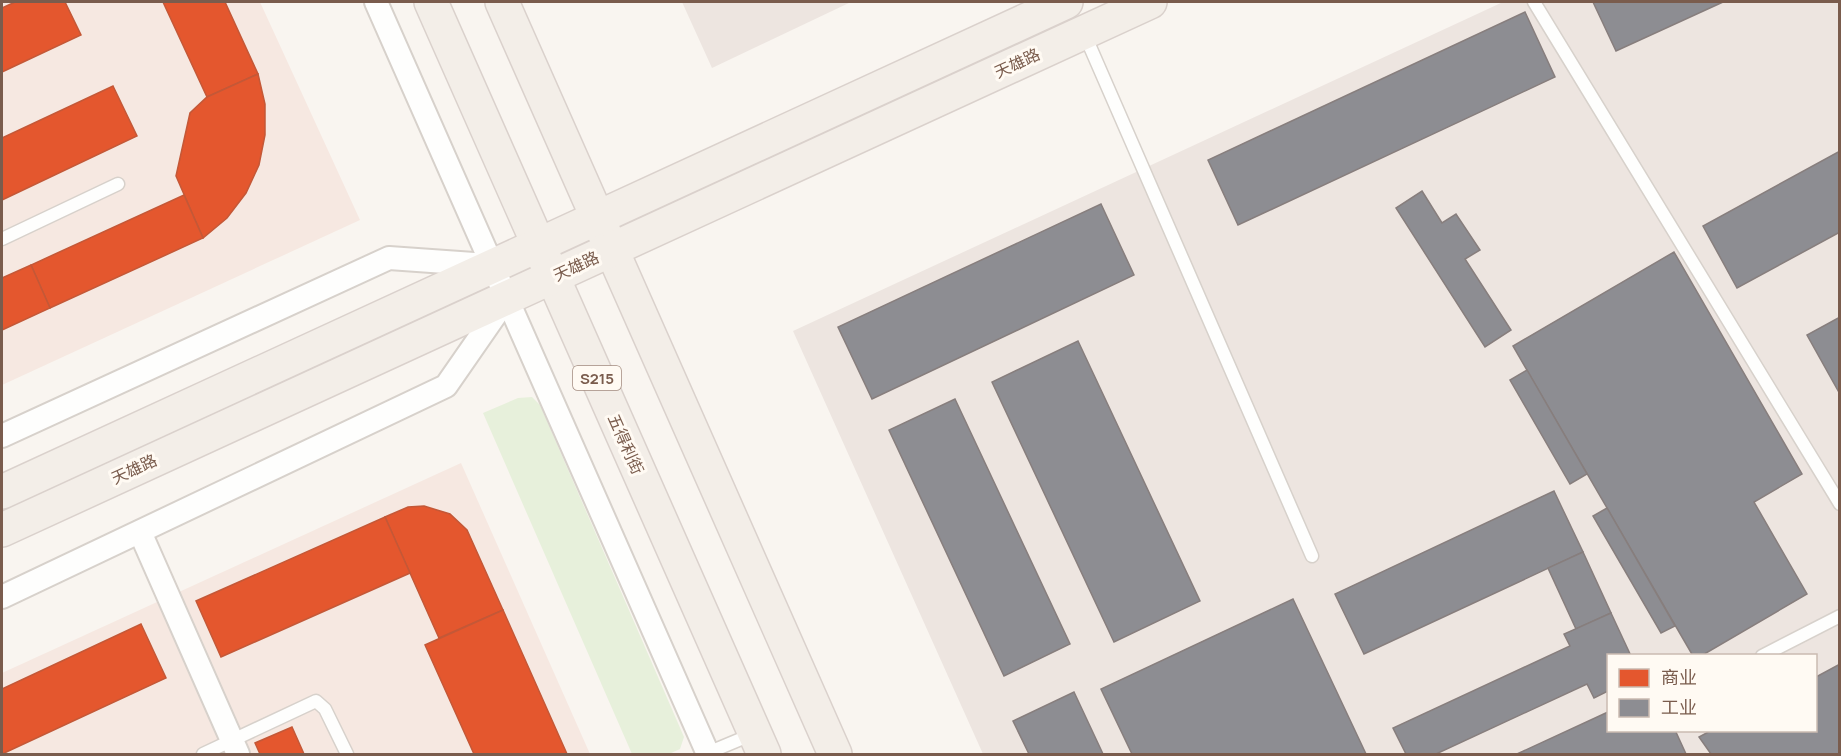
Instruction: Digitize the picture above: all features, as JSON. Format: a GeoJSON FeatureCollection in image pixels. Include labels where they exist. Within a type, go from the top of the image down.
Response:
{"type":"FeatureCollection","features":[{"type":"Feature","properties":{"kind":"main road","name":"五得利街"},"geometry":{"type":"LineString","coordinates":[[431,2],[759,744]]}},
{"type":"Feature","properties":{"kind":"main road"},"geometry":{"type":"LineString","coordinates":[[502,2],[835,754]]}},
{"type":"Feature","properties":{"kind":"main road"},"geometry":{"type":"LineString","coordinates":[[2,492],[1066,2]]}},
{"type":"Feature","properties":{"kind":"main road","name":"天雄路"},"geometry":{"type":"LineString","coordinates":[[2,531],[1150,2]]}},
{"type":"Feature","properties":{"kind":"street"},"geometry":{"type":"LineString","coordinates":[[375,2],[707,754]]}},
{"type":"Feature","properties":{"kind":"street"},"geometry":{"type":"LineString","coordinates":[[2,436],[389,258],[492,266]]}},
{"type":"Feature","properties":{"kind":"street"},"geometry":{"type":"LineString","coordinates":[[2,597],[446,386],[507,298]]}},
{"type":"Feature","properties":{"kind":"street"},"geometry":{"type":"LineString","coordinates":[[140,532],[235,748]]}},
{"type":"Feature","properties":{"kind":"lane"},"geometry":{"type":"LineString","coordinates":[[1534,2],[1839,504]]}},
{"type":"Feature","properties":{"kind":"lane"},"geometry":{"type":"LineString","coordinates":[[1083,32],[1312,556]]}},
{"type":"Feature","properties":{"kind":"lane"},"geometry":{"type":"LineString","coordinates":[[2,238],[118,184]]}},
{"type":"Feature","properties":{"kind":"lane"},"geometry":{"type":"LineString","coordinates":[[1766,654],[1839,616]]}},
{"type":"Feature","properties":{"kind":"lane"},"geometry":{"type":"LineString","coordinates":[[203,754],[235,748],[316,701],[325,709],[347,754]]}},
{"type":"Feature","properties":{"kind":"lane"},"geometry":{"type":"LineString","coordinates":[[707,754],[759,744]]}},
{"type":"Feature","properties":{"kind":"shaded area"},"geometry":{"type":"Polygon","coordinates":[[[2,2],[260,2],[360,220],[2,385],[2,2]]]}},
{"type":"Feature","properties":{"kind":"shaded area"},"geometry":{"type":"Polygon","coordinates":[[[682,2],[851,2],[712,68],[682,2]]]}},
{"type":"Feature","properties":{"kind":"shaded area"},"geometry":{"type":"Polygon","coordinates":[[[1503,2],[1839,2],[1839,754],[983,754],[793,331],[1503,2]]]}},
{"type":"Feature","properties":{"kind":"shaded area"},"geometry":{"type":"Polygon","coordinates":[[[461,463],[590,754],[2,754],[2,673],[461,463]]]}},
{"type":"Feature","properties":{"kind":"green space"},"geometry":{"type":"Polygon","coordinates":[[[532,397],[540,405],[684,737],[680,749],[669,754],[632,754],[483,413],[518,398],[532,397]]]}},
{"type":"Feature","properties":{"kind":"building: 商业"},"geometry":{"type":"Polygon","coordinates":[[[15,2],[65,2],[81,35],[2,72],[2,8],[15,2]]]}},
{"type":"Feature","properties":{"kind":"building: 商业"},"geometry":{"type":"Polygon","coordinates":[[[163,2],[225,2],[258,74],[207,97],[163,2]]]}},
{"type":"Feature","properties":{"kind":"building: 商业"},"geometry":{"type":"Polygon","coordinates":[[[258,74],[265,104],[265,135],[259,165],[246,193],[227,218],[203,238],[176,176],[190,113],[207,97],[258,74]]]}},
{"type":"Feature","properties":{"kind":"building: 商业"},"geometry":{"type":"Polygon","coordinates":[[[113,86],[137,136],[2,200],[2,138],[113,86]]]}},
{"type":"Feature","properties":{"kind":"building: 商业"},"geometry":{"type":"Polygon","coordinates":[[[184,195],[203,238],[50,308],[31,265],[184,195]]]}},
{"type":"Feature","properties":{"kind":"building: 商业"},"geometry":{"type":"Polygon","coordinates":[[[31,265],[50,308],[2,330],[2,278],[31,265]]]}},
{"type":"Feature","properties":{"kind":"building: 商业"},"geometry":{"type":"Polygon","coordinates":[[[424,506],[450,514],[467,530],[503,610],[439,638],[385,517],[408,507],[424,506]]]}},
{"type":"Feature","properties":{"kind":"building: 商业"},"geometry":{"type":"Polygon","coordinates":[[[385,517],[410,573],[221,657],[196,601],[385,517]]]}},
{"type":"Feature","properties":{"kind":"building: 商业"},"geometry":{"type":"Polygon","coordinates":[[[503,610],[567,754],[474,754],[425,645],[503,610]]]}},
{"type":"Feature","properties":{"kind":"building: 商业"},"geometry":{"type":"Polygon","coordinates":[[[141,624],[166,678],[2,754],[2,689],[141,624]]]}},
{"type":"Feature","properties":{"kind":"building: 商业"},"geometry":{"type":"Polygon","coordinates":[[[292,727],[304,754],[260,754],[255,743],[292,727]]]}},
{"type":"Feature","properties":{"kind":"building: 工业"},"geometry":{"type":"Polygon","coordinates":[[[1593,2],[1723,2],[1616,51],[1593,2]]]}},
{"type":"Feature","properties":{"kind":"building: 工业"},"geometry":{"type":"Polygon","coordinates":[[[1525,12],[1555,77],[1238,225],[1208,160],[1525,12]]]}},
{"type":"Feature","properties":{"kind":"building: 工业"},"geometry":{"type":"Polygon","coordinates":[[[1840,151],[1840,232],[1737,288],[1703,226],[1840,151]]]}},
{"type":"Feature","properties":{"kind":"building: 工业"},"geometry":{"type":"Polygon","coordinates":[[[1422,191],[1442,223],[1456,214],[1480,250],[1465,259],[1511,330],[1485,347],[1396,208],[1422,191]]]}},
{"type":"Feature","properties":{"kind":"building: 工业"},"geometry":{"type":"Polygon","coordinates":[[[1101,204],[1134,275],[872,399],[838,327],[1101,204]]]}},
{"type":"Feature","properties":{"kind":"building: 工业"},"geometry":{"type":"Polygon","coordinates":[[[1674,252],[1802,474],[1754,502],[1807,594],[1704,654],[1692,654],[1513,346],[1674,252]]]}},
{"type":"Feature","properties":{"kind":"building: 工业"},"geometry":{"type":"Polygon","coordinates":[[[1840,317],[1840,394],[1807,335],[1840,317]]]}},
{"type":"Feature","properties":{"kind":"building: 工业"},"geometry":{"type":"Polygon","coordinates":[[[1078,341],[1200,601],[1114,642],[992,382],[1078,341]]]}},
{"type":"Feature","properties":{"kind":"building: 工业"},"geometry":{"type":"Polygon","coordinates":[[[1527,370],[1587,474],[1570,484],[1510,380],[1527,370]]]}},
{"type":"Feature","properties":{"kind":"building: 工业"},"geometry":{"type":"Polygon","coordinates":[[[955,399],[1070,644],[1004,676],[889,430],[955,399]]]}},
{"type":"Feature","properties":{"kind":"building: 工业"},"geometry":{"type":"Polygon","coordinates":[[[1554,491],[1583,552],[1364,654],[1335,594],[1554,491]]]}},
{"type":"Feature","properties":{"kind":"building: 工业"},"geometry":{"type":"Polygon","coordinates":[[[1607,508],[1675,626],[1661,633],[1593,516],[1607,508]]]}},
{"type":"Feature","properties":{"kind":"building: 工业"},"geometry":{"type":"Polygon","coordinates":[[[1583,552],[1611,613],[1576,629],[1548,568],[1583,552]]]}},
{"type":"Feature","properties":{"kind":"building: 工业"},"geometry":{"type":"Polygon","coordinates":[[[1293,599],[1366,754],[1132,754],[1101,689],[1293,599]]]}},
{"type":"Feature","properties":{"kind":"building: 工业"},"geometry":{"type":"Polygon","coordinates":[[[1611,613],[1630,654],[1607,654],[1607,692],[1594,698],[1587,684],[1436,754],[1406,754],[1393,728],[1570,646],[1564,634],[1611,613]]]}},
{"type":"Feature","properties":{"kind":"building: 工业"},"geometry":{"type":"Polygon","coordinates":[[[1840,664],[1840,754],[1711,754],[1699,737],[1708,732],[1817,732],[1817,676],[1840,664]]]}},
{"type":"Feature","properties":{"kind":"building: 工业"},"geometry":{"type":"Polygon","coordinates":[[[1074,692],[1103,754],[1029,754],[1013,721],[1074,692]]]}},
{"type":"Feature","properties":{"kind":"building: 工业"},"geometry":{"type":"Polygon","coordinates":[[[1607,712],[1607,732],[1676,732],[1686,754],[1517,754],[1607,712]]]}}]}
